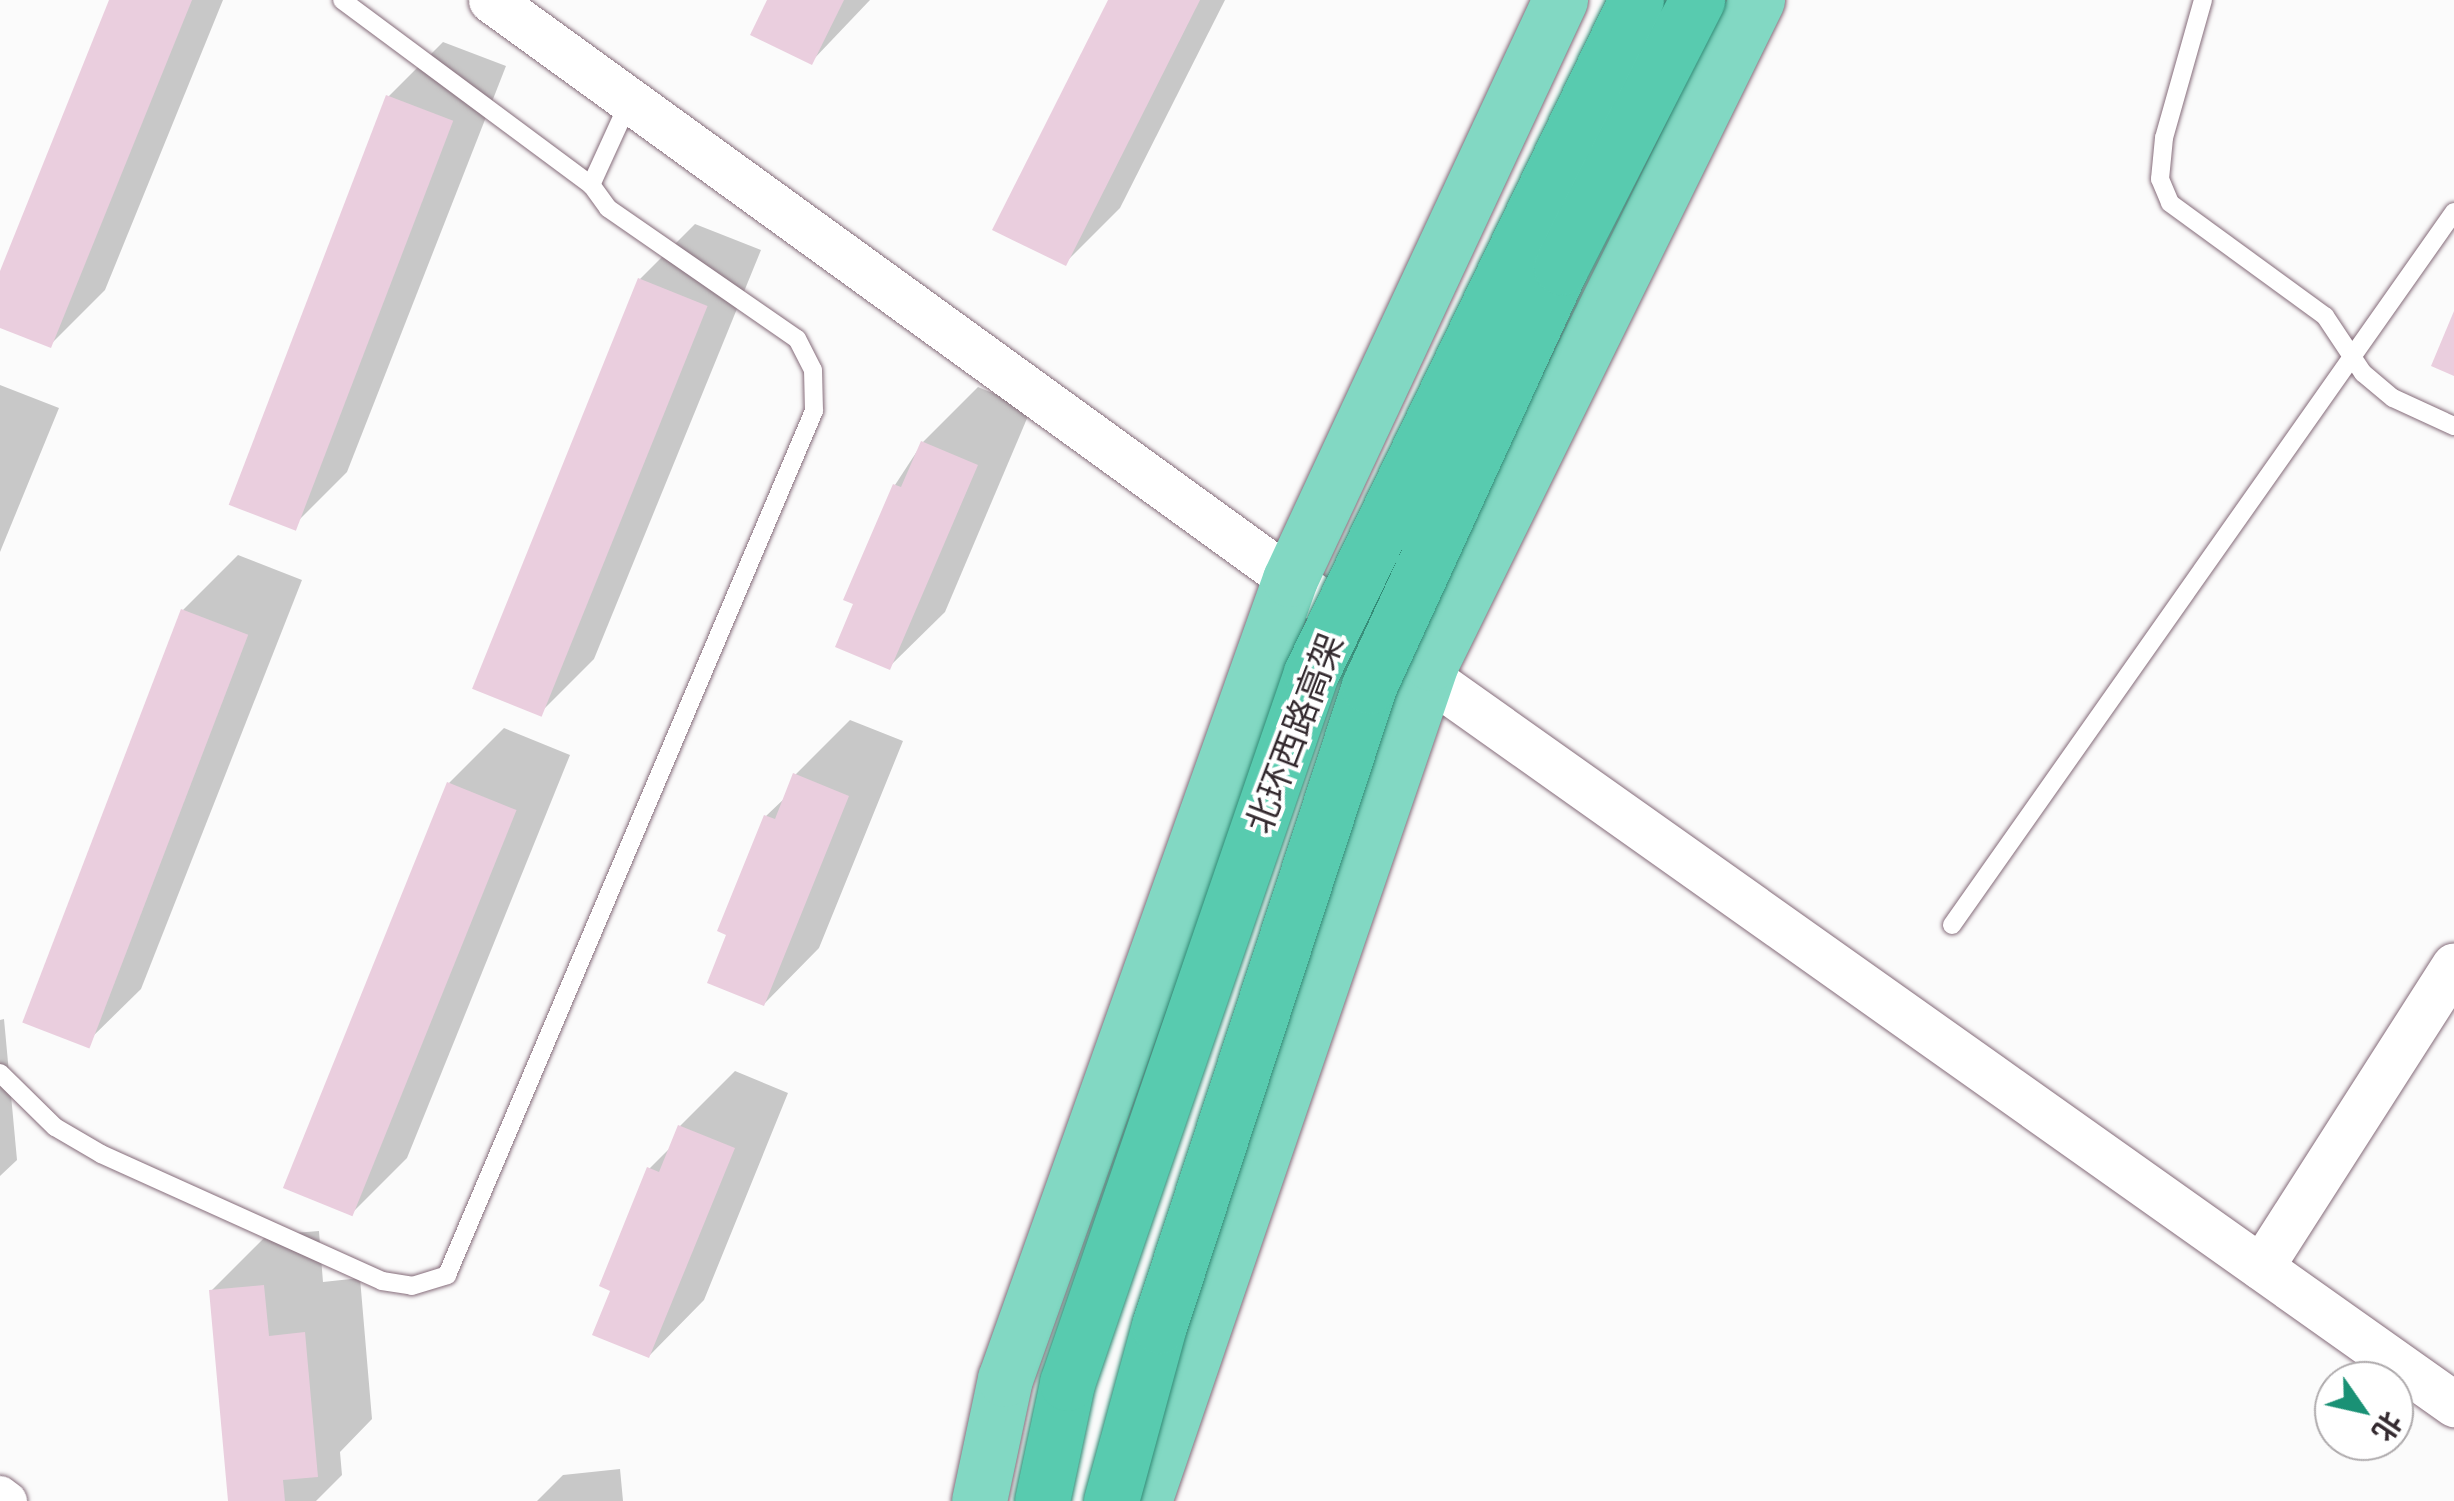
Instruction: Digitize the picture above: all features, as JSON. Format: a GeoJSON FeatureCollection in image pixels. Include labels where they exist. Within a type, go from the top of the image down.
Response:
{"type":"FeatureCollection","features":[{"type":"Feature","properties":{"kind":"highway","name":"北环西路高架"},"geometry":{"type":"LineString","coordinates":[[1042,1501],[1067,1383],[1312,673],[1636,0]]}},
{"type":"Feature","properties":{"kind":"highway","name":"北环西路高架"},"geometry":{"type":"LineString","coordinates":[[1111,1501],[1159,1326],[1369,686],[1561,268],[1698,0]]}},
{"type":"Feature","properties":{"kind":"main road"},"geometry":{"type":"LineString","coordinates":[[979,1501],[1005,1379],[1290,579],[1560,0]]}},
{"type":"Feature","properties":{"kind":"main road"},"geometry":{"type":"LineString","coordinates":[[1144,1501],[1427,676],[1758,0]]}},
{"type":"Feature","properties":{"kind":"street"},"geometry":{"type":"LineString","coordinates":[[491,0],[1290,579],[2454,1404]]}},
{"type":"Feature","properties":{"kind":"street"},"geometry":{"type":"LineString","coordinates":[[2261,1267],[2454,964]]}},
{"type":"Feature","properties":{"kind":"street"},"geometry":{"type":"LineString","coordinates":[[0,1495],[8,1501]]}},
{"type":"Feature","properties":{"kind":"lane"},"geometry":{"type":"LineString","coordinates":[[0,1072],[55,1127],[118,1162],[382,1281],[412,1286],[448,1275],[814,411],[813,370],[798,340],[608,208],[592,185],[342,0]]}},
{"type":"Feature","properties":{"kind":"lane"},"geometry":{"type":"LineString","coordinates":[[2204,0],[2164,138],[2160,178],[2170,203],[2325,316],[2352,356],[2394,398],[2454,426]]}},
{"type":"Feature","properties":{"kind":"lane"},"geometry":{"type":"LineString","coordinates":[[592,185],[630,100]]}},
{"type":"Feature","properties":{"kind":"lane"},"geometry":{"type":"LineString","coordinates":[[1952,925],[2454,212]]}},
{"type":"Feature","properties":{"kind":"building"},"geometry":{"type":"Polygon","coordinates":[[[109,0],[192,0],[51,348],[0,328],[0,271],[109,0]]]}},
{"type":"Feature","properties":{"kind":"building"},"geometry":{"type":"Polygon","coordinates":[[[767,0],[844,0],[812,65],[750,35],[767,0]]]}},
{"type":"Feature","properties":{"kind":"building"},"geometry":{"type":"Polygon","coordinates":[[[1108,0],[1200,0],[1066,266],[992,230],[1108,0]]]}},
{"type":"Feature","properties":{"kind":"building"},"geometry":{"type":"Polygon","coordinates":[[[386,95],[453,121],[296,531],[229,505],[386,95]]]}},
{"type":"Feature","properties":{"kind":"building"},"geometry":{"type":"Polygon","coordinates":[[[638,278],[708,306],[542,717],[472,689],[638,278]]]}},
{"type":"Feature","properties":{"kind":"building"},"geometry":{"type":"Polygon","coordinates":[[[2454,311],[2454,376],[2431,366],[2454,311]]]}},
{"type":"Feature","properties":{"kind":"building"},"geometry":{"type":"Polygon","coordinates":[[[921,441],[978,465],[890,670],[835,647],[853,604],[843,600],[893,484],[901,487],[921,441]]]}},
{"type":"Feature","properties":{"kind":"building"},"geometry":{"type":"Polygon","coordinates":[[[181,609],[248,635],[89,1048],[22,1023],[181,609]]]}},
{"type":"Feature","properties":{"kind":"building"},"geometry":{"type":"Polygon","coordinates":[[[793,773],[849,796],[764,1006],[707,983],[726,935],[717,931],[764,815],[775,819],[793,773]]]}},
{"type":"Feature","properties":{"kind":"building"},"geometry":{"type":"Polygon","coordinates":[[[447,782],[517,810],[352,1216],[283,1188],[447,782]]]}},
{"type":"Feature","properties":{"kind":"building"},"geometry":{"type":"Polygon","coordinates":[[[678,1125],[735,1148],[649,1358],[592,1335],[610,1291],[599,1286],[647,1167],[659,1172],[678,1125]]]}},
{"type":"Feature","properties":{"kind":"building"},"geometry":{"type":"Polygon","coordinates":[[[264,1285],[269,1336],[305,1332],[318,1477],[283,1480],[285,1501],[228,1501],[209,1290],[264,1285]]]}}]}
